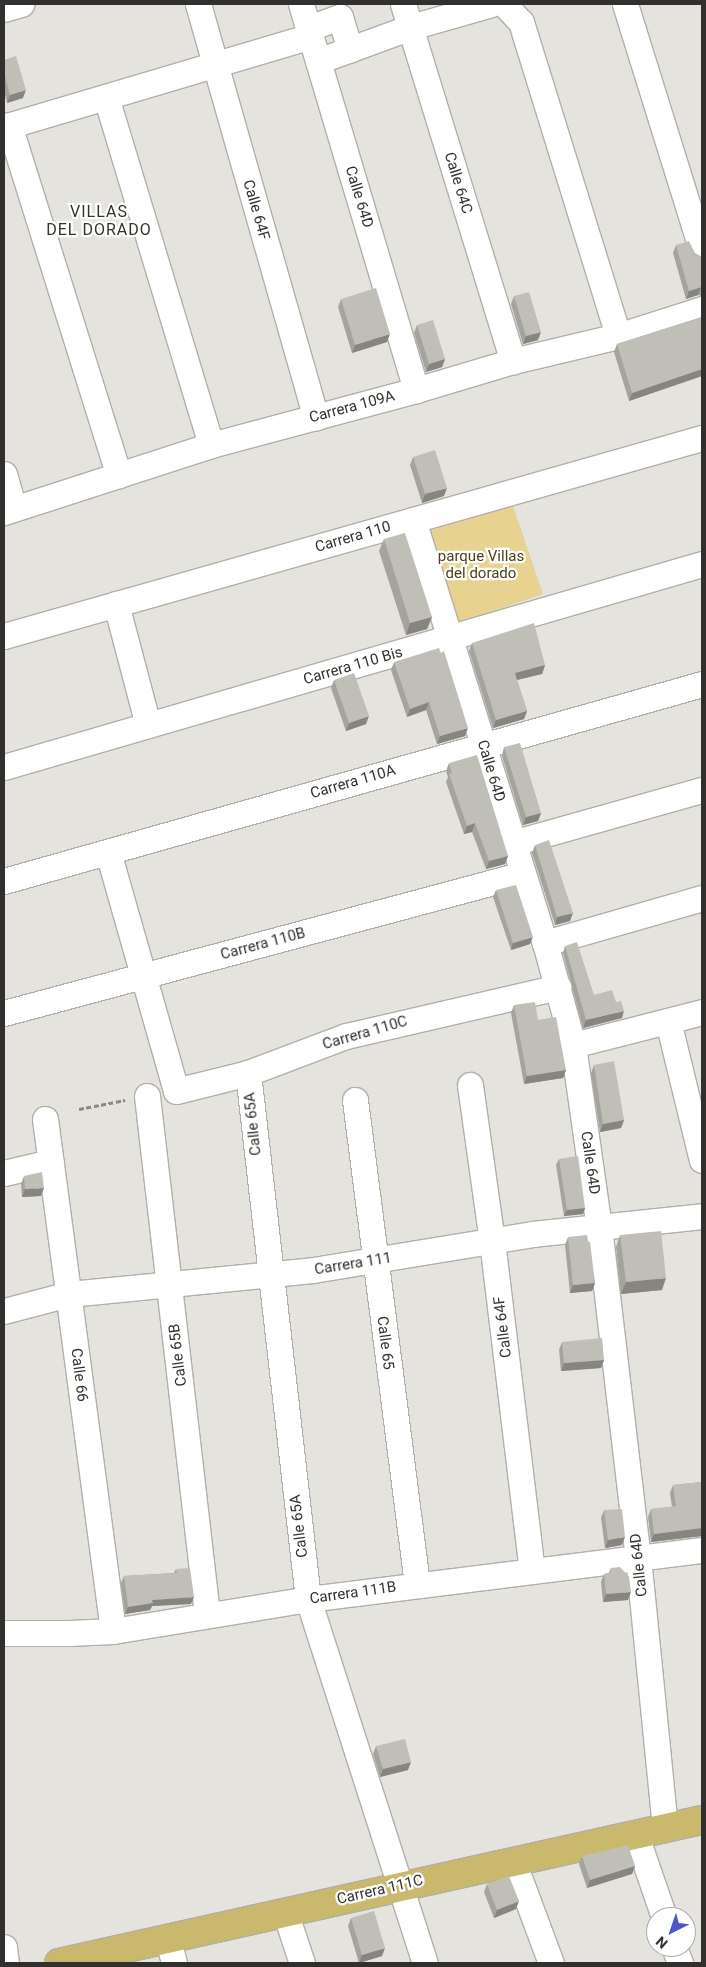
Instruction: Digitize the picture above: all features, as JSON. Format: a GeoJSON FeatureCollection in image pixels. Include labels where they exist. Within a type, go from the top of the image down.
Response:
{"type":"FeatureCollection","features":[{"type":"Feature","properties":{"kind":"main road","name":"Carrera 111C"},"geometry":{"type":"LineString","coordinates":[[62,1963],[171,1951],[284,1912],[635,1833],[702,1820]]}},
{"type":"Feature","properties":{"kind":"street"},"geometry":{"type":"LineString","coordinates":[[4,9],[21,4]]}},
{"type":"Feature","properties":{"kind":"street","name":"Calle 64F"},"geometry":{"type":"LineString","coordinates":[[198,4],[316,417]]}},
{"type":"Feature","properties":{"kind":"street","name":"Calle 64D"},"geometry":{"type":"LineString","coordinates":[[301,4],[416,390]]}},
{"type":"Feature","properties":{"kind":"street","name":"Calle 64C"},"geometry":{"type":"LineString","coordinates":[[403,4],[514,361]]}},
{"type":"Feature","properties":{"kind":"street"},"geometry":{"type":"LineString","coordinates":[[318,61],[411,27],[491,4]]}},
{"type":"Feature","properties":{"kind":"street"},"geometry":{"type":"LineString","coordinates":[[504,4],[521,22],[618,336]]}},
{"type":"Feature","properties":{"kind":"street"},"geometry":{"type":"LineString","coordinates":[[625,4],[702,251]]}},
{"type":"Feature","properties":{"kind":"street"},"geometry":{"type":"LineString","coordinates":[[118,475],[6,126],[215,66],[310,32],[340,17],[350,49]]}},
{"type":"Feature","properties":{"kind":"street"},"geometry":{"type":"LineString","coordinates":[[106,97],[211,445]]}},
{"type":"Feature","properties":{"kind":"street","name":"Carrera 109A"},"geometry":{"type":"LineString","coordinates":[[9,510],[211,445],[416,390],[514,361],[618,336],[702,309]]}},
{"type":"Feature","properties":{"kind":"street","name":"Carrera 110"},"geometry":{"type":"LineString","coordinates":[[4,636],[702,438]]}},
{"type":"Feature","properties":{"kind":"street"},"geometry":{"type":"LineString","coordinates":[[4,474],[9,510]]}},
{"type":"Feature","properties":{"kind":"street","name":"Calle 64D"},"geometry":{"type":"LineString","coordinates":[[413,520],[545,943],[573,1046],[599,1227],[638,1557],[665,1827]]}},
{"type":"Feature","properties":{"kind":"street","name":"Carrera 110 Bis"},"geometry":{"type":"LineString","coordinates":[[4,767],[702,564]]}},
{"type":"Feature","properties":{"kind":"street"},"geometry":{"type":"LineString","coordinates":[[116,604],[148,726]]}},
{"type":"Feature","properties":{"kind":"street","name":"Carrera 110A"},"geometry":{"type":"LineString","coordinates":[[4,881],[702,684]]}},
{"type":"Feature","properties":{"kind":"street"},"geometry":{"type":"LineString","coordinates":[[513,843],[702,790]]}},
{"type":"Feature","properties":{"kind":"street"},"geometry":{"type":"LineString","coordinates":[[108,852],[143,976]]}},
{"type":"Feature","properties":{"kind":"street","name":"Carrera 110B"},"geometry":{"type":"LineString","coordinates":[[4,1013],[523,874]]}},
{"type":"Feature","properties":{"kind":"street"},"geometry":{"type":"LineString","coordinates":[[545,943],[702,898]]}},
{"type":"Feature","properties":{"kind":"street","name":"Carrera 110C"},"geometry":{"type":"LineString","coordinates":[[143,976],[176,1090],[248,1073],[346,1036],[558,987]]}},
{"type":"Feature","properties":{"kind":"street"},"geometry":{"type":"LineString","coordinates":[[573,1046],[702,1012]]}},
{"type":"Feature","properties":{"kind":"street"},"geometry":{"type":"LineString","coordinates":[[668,1021],[702,1160]]}},
{"type":"Feature","properties":{"kind":"street","name":"Calle 65A"},"geometry":{"type":"LineString","coordinates":[[248,1073],[308,1599],[399,1886],[426,1963]]}},
{"type":"Feature","properties":{"kind":"street","name":"Calle 64F"},"geometry":{"type":"LineString","coordinates":[[470,1085],[492,1241],[532,1570]]}},
{"type":"Feature","properties":{"kind":"street","name":"Calle 65B"},"geometry":{"type":"LineString","coordinates":[[147,1096],[207,1614]]}},
{"type":"Feature","properties":{"kind":"street","name":"Calle 65"},"geometry":{"type":"LineString","coordinates":[[355,1100],[417,1585]]}},
{"type":"Feature","properties":{"kind":"street","name":"Calle 66"},"geometry":{"type":"LineString","coordinates":[[46,1119],[113,1631]]}},
{"type":"Feature","properties":{"kind":"street"},"geometry":{"type":"LineString","coordinates":[[4,1173],[51,1162]]}},
{"type":"Feature","properties":{"kind":"street","name":"Carrera 111"},"geometry":{"type":"LineString","coordinates":[[4,1311],[69,1294],[270,1275],[492,1241],[702,1216]]}},
{"type":"Feature","properties":{"kind":"street","name":"Carrera 111B"},"geometry":{"type":"LineString","coordinates":[[4,1633],[68,1634],[113,1631],[207,1614],[308,1599],[702,1550]]}},
{"type":"Feature","properties":{"kind":"street"},"geometry":{"type":"LineString","coordinates":[[635,1833],[661,1907]]}},
{"type":"Feature","properties":{"kind":"street"},"geometry":{"type":"LineString","coordinates":[[512,1861],[551,1963]]}},
{"type":"Feature","properties":{"kind":"street"},"geometry":{"type":"LineString","coordinates":[[284,1912],[302,1963]]}},
{"type":"Feature","properties":{"kind":"street"},"geometry":{"type":"LineString","coordinates":[[4,1948],[6,1963]]}},
{"type":"Feature","properties":{"kind":"green space","name":"parque Villas del dorado"},"geometry":{"type":"Polygon","coordinates":[[[513,506],[543,594],[450,626],[421,533],[513,506]]]}},
{"type":"Feature","properties":{"kind":"building"},"geometry":{"type":"Polygon","coordinates":[[[16,56],[26,90],[10,95],[4,73],[4,60],[16,56]]]}},
{"type":"Feature","properties":{"kind":"building"},"geometry":{"type":"Polygon","coordinates":[[[689,241],[695,253],[702,257],[702,287],[689,291],[676,245],[689,241]]]}},
{"type":"Feature","properties":{"kind":"building"},"geometry":{"type":"Polygon","coordinates":[[[376,288],[390,334],[355,345],[341,299],[376,288]]]}},
{"type":"Feature","properties":{"kind":"building"},"geometry":{"type":"Polygon","coordinates":[[[529,292],[541,332],[526,336],[514,296],[529,292]]]}},
{"type":"Feature","properties":{"kind":"building"},"geometry":{"type":"Polygon","coordinates":[[[702,317],[702,369],[632,393],[617,344],[702,317]]]}},
{"type":"Feature","properties":{"kind":"building"},"geometry":{"type":"Polygon","coordinates":[[[433,320],[445,359],[429,364],[417,325],[433,320]]]}},
{"type":"Feature","properties":{"kind":"building"},"geometry":{"type":"Polygon","coordinates":[[[435,450],[447,488],[425,494],[413,457],[435,450]]]}},
{"type":"Feature","properties":{"kind":"building"},"geometry":{"type":"Polygon","coordinates":[[[405,533],[432,617],[410,623],[384,539],[405,533]]]}},
{"type":"Feature","properties":{"kind":"building"},"geometry":{"type":"Polygon","coordinates":[[[534,623],[545,665],[515,673],[527,711],[496,720],[472,643],[534,623]]]}},
{"type":"Feature","properties":{"kind":"building"},"geometry":{"type":"Polygon","coordinates":[[[439,648],[441,653],[444,651],[468,728],[440,736],[429,702],[410,709],[394,662],[439,648]]]}},
{"type":"Feature","properties":{"kind":"building"},"geometry":{"type":"Polygon","coordinates":[[[354,673],[369,716],[349,723],[334,680],[354,673]]]}},
{"type":"Feature","properties":{"kind":"building"},"geometry":{"type":"Polygon","coordinates":[[[520,743],[541,813],[526,817],[504,747],[520,743]]]}},
{"type":"Feature","properties":{"kind":"building"},"geometry":{"type":"Polygon","coordinates":[[[477,755],[508,856],[489,861],[475,823],[467,826],[449,774],[452,773],[449,763],[477,755]]]}},
{"type":"Feature","properties":{"kind":"building"},"geometry":{"type":"Polygon","coordinates":[[[549,840],[573,913],[557,917],[535,845],[549,840]]]}},
{"type":"Feature","properties":{"kind":"building"},"geometry":{"type":"Polygon","coordinates":[[[516,885],[533,937],[513,943],[496,890],[516,885]]]}},
{"type":"Feature","properties":{"kind":"building"},"geometry":{"type":"Polygon","coordinates":[[[577,942],[594,995],[612,990],[616,1002],[621,1001],[624,1011],[586,1020],[565,946],[577,942]]]}},
{"type":"Feature","properties":{"kind":"building"},"geometry":{"type":"Polygon","coordinates":[[[535,1002],[538,1020],[556,1017],[566,1070],[527,1076],[514,1005],[535,1002]]]}},
{"type":"Feature","properties":{"kind":"building"},"geometry":{"type":"Polygon","coordinates":[[[614,1061],[624,1120],[603,1124],[594,1065],[614,1061]]]}},
{"type":"Feature","properties":{"kind":"building"},"geometry":{"type":"Polygon","coordinates":[[[578,1156],[585,1208],[567,1210],[559,1159],[578,1156]]]}},
{"type":"Feature","properties":{"kind":"building"},"geometry":{"type":"Polygon","coordinates":[[[42,1172],[44,1188],[25,1189],[24,1176],[42,1172]]]}},
{"type":"Feature","properties":{"kind":"building"},"geometry":{"type":"Polygon","coordinates":[[[661,1231],[666,1278],[626,1282],[620,1235],[661,1231]]]}},
{"type":"Feature","properties":{"kind":"building"},"geometry":{"type":"Polygon","coordinates":[[[587,1235],[588,1242],[590,1242],[595,1283],[573,1285],[568,1237],[587,1235]]]}},
{"type":"Feature","properties":{"kind":"building"},"geometry":{"type":"Polygon","coordinates":[[[602,1338],[604,1360],[564,1363],[562,1342],[602,1338]]]}},
{"type":"Feature","properties":{"kind":"building"},"geometry":{"type":"Polygon","coordinates":[[[702,1482],[702,1528],[654,1534],[651,1509],[676,1506],[673,1485],[702,1482]]]}},
{"type":"Feature","properties":{"kind":"building"},"geometry":{"type":"Polygon","coordinates":[[[622,1509],[625,1537],[608,1540],[604,1510],[622,1509]]]}},
{"type":"Feature","properties":{"kind":"building"},"geometry":{"type":"Polygon","coordinates":[[[620,1567],[629,1577],[631,1592],[606,1594],[604,1574],[611,1573],[611,1568],[620,1567]]]}},
{"type":"Feature","properties":{"kind":"building"},"geometry":{"type":"Polygon","coordinates":[[[190,1568],[194,1597],[152,1600],[153,1603],[128,1607],[124,1576],[177,1573],[176,1569],[190,1568]]]}},
{"type":"Feature","properties":{"kind":"building"},"geometry":{"type":"Polygon","coordinates":[[[405,1739],[411,1762],[383,1769],[376,1746],[405,1739]]]}},
{"type":"Feature","properties":{"kind":"building"},"geometry":{"type":"Polygon","coordinates":[[[628,1845],[635,1866],[590,1880],[582,1856],[628,1845]]]}},
{"type":"Feature","properties":{"kind":"building"},"geometry":{"type":"Polygon","coordinates":[[[509,1876],[519,1901],[497,1910],[487,1884],[509,1876]]]}},
{"type":"Feature","properties":{"kind":"building"},"geometry":{"type":"Polygon","coordinates":[[[374,1911],[385,1948],[362,1955],[351,1918],[374,1911]]]}},
{"type":"Feature","properties":{"kind":"district","name":"VILLAS DEL DORADO"},"geometry":{"type":"Point","coordinates":[99,221]}}]}
